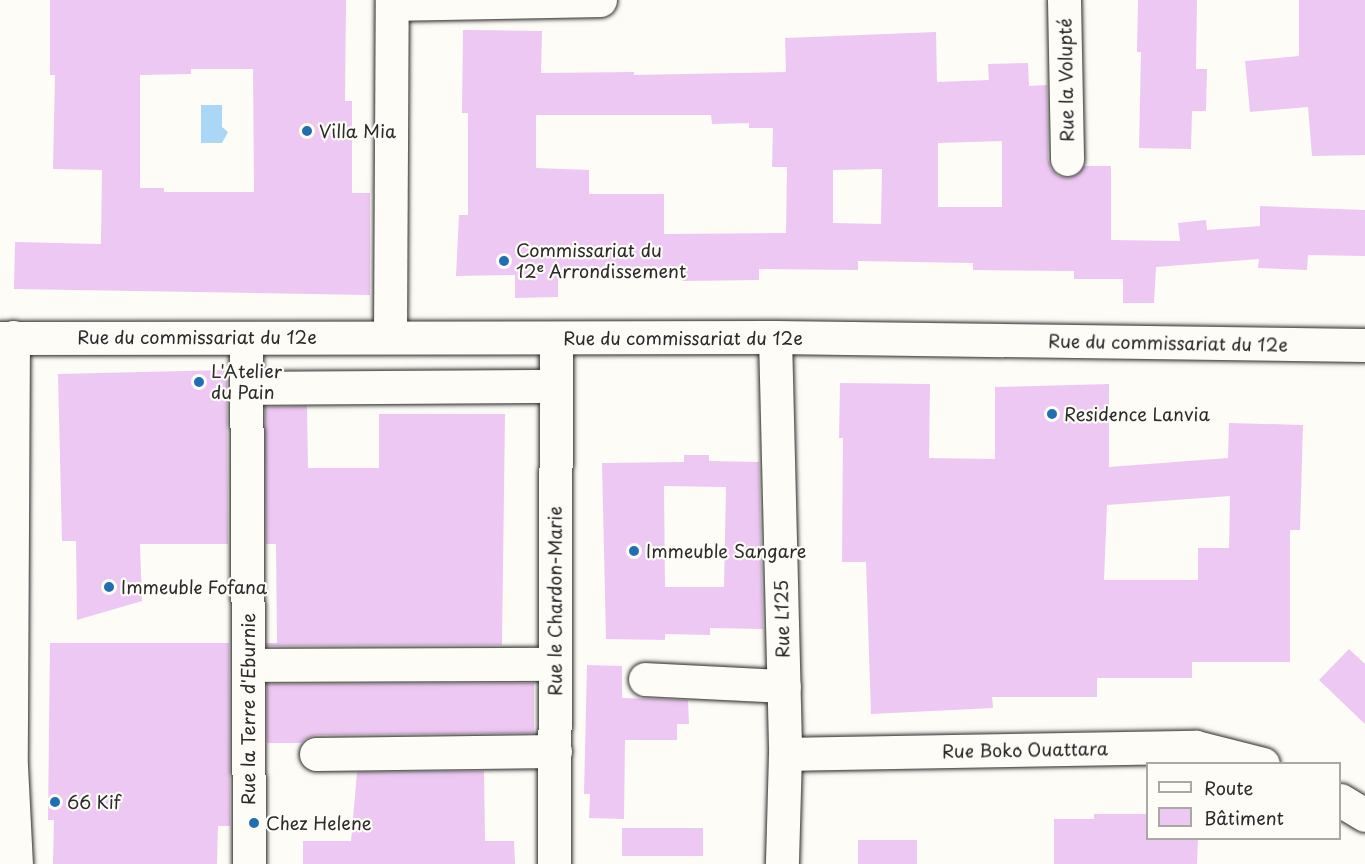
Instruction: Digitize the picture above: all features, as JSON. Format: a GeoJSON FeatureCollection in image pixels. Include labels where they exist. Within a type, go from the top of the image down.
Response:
{"type":"FeatureCollection","features":[{"type":"Feature","properties":{"kind":"street"},"geometry":{"type":"LineString","coordinates":[[390,337],[392,2],[600,0]]}},
{"type":"Feature","properties":{"kind":"street","name":"Rue la Volupté"},"geometry":{"type":"LineString","coordinates":[[1064,0],[1067,159]]}},
{"type":"Feature","properties":{"kind":"street","name":"Rue du commissariat du 12e"},"geometry":{"type":"LineString","coordinates":[[6,338],[775,337],[1365,345]]}},
{"type":"Feature","properties":{"kind":"street","name":"Rue L125"},"geometry":{"type":"LineString","coordinates":[[775,337],[785,754],[782,864]]}},
{"type":"Feature","properties":{"kind":"street"},"geometry":{"type":"LineString","coordinates":[[6,338],[6,766],[16,864]]}},
{"type":"Feature","properties":{"kind":"street","name":"Rue la Terre d'Eburnie"},"geometry":{"type":"LineString","coordinates":[[246,338],[249,864]]}},
{"type":"Feature","properties":{"kind":"street","name":"Rue le Chardon-Marie"},"geometry":{"type":"LineString","coordinates":[[554,864],[556,338]]}},
{"type":"Feature","properties":{"kind":"street"},"geometry":{"type":"LineString","coordinates":[[246,388],[555,386]]}},
{"type":"Feature","properties":{"kind":"street"},"geometry":{"type":"LineString","coordinates":[[248,665],[555,664]]}},
{"type":"Feature","properties":{"kind":"street"},"geometry":{"type":"LineString","coordinates":[[645,679],[784,686]]}},
{"type":"Feature","properties":{"kind":"street","name":"Rue Boko Ouattara"},"geometry":{"type":"LineString","coordinates":[[785,754],[1196,747],[1255,762]]}},
{"type":"Feature","properties":{"kind":"street"},"geometry":{"type":"LineString","coordinates":[[316,754],[555,751]]}},
{"type":"Feature","properties":{"kind":"street"},"geometry":{"type":"LineString","coordinates":[[1341,801],[1365,815]]}},
{"type":"Feature","properties":{"kind":"water"},"geometry":{"type":"Polygon","coordinates":[[[201,105],[222,105],[222,127],[228,132],[222,143],[201,143],[201,105]]]}},
{"type":"Feature","properties":{"kind":"building"},"geometry":{"type":"Polygon","coordinates":[[[50,0],[346,0],[345,101],[352,101],[352,193],[370,193],[370,295],[14,289],[15,242],[101,244],[102,170],[53,169],[55,75],[50,75],[50,0]],[[191,69],[191,74],[140,75],[140,188],[164,188],[164,192],[254,192],[253,69],[191,69]]]}},
{"type":"Feature","properties":{"kind":"building"},"geometry":{"type":"Polygon","coordinates":[[[1138,0],[1197,0],[1196,69],[1207,69],[1206,111],[1192,111],[1191,149],[1139,148],[1141,52],[1137,52],[1138,0]]]}},
{"type":"Feature","properties":{"kind":"building"},"geometry":{"type":"Polygon","coordinates":[[[1299,0],[1365,0],[1365,155],[1312,156],[1308,107],[1250,112],[1245,61],[1299,56],[1299,0]]]}},
{"type":"Feature","properties":{"kind":"building"},"geometry":{"type":"Polygon","coordinates":[[[463,30],[542,31],[541,73],[634,72],[634,75],[786,72],[785,38],[936,32],[937,82],[989,80],[988,64],[1028,63],[1029,86],[1047,85],[1048,159],[1051,169],[1058,176],[1068,178],[1077,175],[1084,166],[1111,166],[1111,240],[1180,241],[1178,223],[1206,220],[1207,230],[1260,226],[1260,206],[1365,210],[1365,256],[1308,255],[1307,270],[1258,268],[1259,259],[1156,267],[1154,303],[1123,303],[1123,279],[1074,279],[1074,271],[973,270],[973,263],[858,261],[858,270],[759,269],[759,280],[682,281],[682,271],[558,272],[558,297],[515,298],[515,275],[456,276],[459,215],[468,215],[468,113],[462,113],[463,30]],[[536,115],[536,168],[589,170],[589,194],[664,194],[664,234],[786,233],[787,167],[772,167],[773,128],[749,128],[749,123],[712,124],[711,115],[536,115]],[[1002,141],[938,143],[938,207],[1002,207],[1002,141]],[[882,169],[833,170],[833,223],[881,224],[882,169]]]}},
{"type":"Feature","properties":{"kind":"building"},"geometry":{"type":"Polygon","coordinates":[[[227,370],[228,544],[140,544],[142,601],[77,620],[76,541],[62,541],[58,374],[227,370]]]}},
{"type":"Feature","properties":{"kind":"building"},"geometry":{"type":"Polygon","coordinates":[[[840,383],[930,384],[929,458],[995,459],[995,387],[1109,384],[1109,467],[1228,458],[1229,423],[1303,425],[1300,530],[1290,530],[1290,662],[1192,662],[1192,678],[1097,678],[1097,697],[992,697],[993,708],[871,714],[866,562],[842,562],[843,438],[839,438],[840,383]],[[1230,496],[1107,505],[1104,580],[1198,580],[1198,548],[1229,548],[1230,496]]]}},
{"type":"Feature","properties":{"kind":"building"},"geometry":{"type":"Polygon","coordinates":[[[307,406],[308,468],[379,468],[379,414],[505,414],[502,645],[267,646],[266,643],[277,643],[276,544],[266,544],[265,407],[307,406]]]}},
{"type":"Feature","properties":{"kind":"building"},"geometry":{"type":"Polygon","coordinates":[[[684,455],[709,455],[709,461],[759,462],[763,629],[710,628],[710,635],[665,634],[665,640],[606,639],[602,463],[684,462],[684,455]],[[664,486],[665,587],[724,587],[726,487],[664,486]]]}},
{"type":"Feature","properties":{"kind":"building"},"geometry":{"type":"Polygon","coordinates":[[[50,643],[229,643],[230,826],[218,826],[217,864],[53,864],[54,820],[48,820],[50,643]]]}},
{"type":"Feature","properties":{"kind":"building"},"geometry":{"type":"Polygon","coordinates":[[[1349,649],[1365,664],[1365,724],[1319,680],[1349,649]]]}},
{"type":"Feature","properties":{"kind":"building"},"geometry":{"type":"Polygon","coordinates":[[[587,665],[622,666],[622,698],[688,700],[689,724],[677,724],[677,740],[625,740],[624,819],[589,818],[590,794],[584,794],[587,665]]]}},
{"type":"Feature","properties":{"kind":"building"},"geometry":{"type":"Polygon","coordinates":[[[534,683],[534,733],[316,735],[301,743],[267,743],[267,684],[534,683]]]}},
{"type":"Feature","properties":{"kind":"building"},"geometry":{"type":"Polygon","coordinates":[[[484,771],[485,841],[514,841],[515,864],[303,864],[303,841],[351,841],[357,772],[484,771]]]}},
{"type":"Feature","properties":{"kind":"building"},"geometry":{"type":"Polygon","coordinates":[[[1094,814],[1146,814],[1146,840],[1198,840],[1197,864],[1054,864],[1054,819],[1094,819],[1094,814]]]}},
{"type":"Feature","properties":{"kind":"building"},"geometry":{"type":"Polygon","coordinates":[[[622,828],[703,828],[703,856],[622,856],[622,828]]]}},
{"type":"Feature","properties":{"kind":"building"},"geometry":{"type":"Polygon","coordinates":[[[858,840],[917,840],[917,864],[858,864],[858,840]]]}},
{"type":"Feature","properties":{"kind":"place","name":"Villa Mia"},"geometry":{"type":"Point","coordinates":[307,131]}},
{"type":"Feature","properties":{"kind":"place","name":"Commissariat du 12ᵉ Arrondissement"},"geometry":{"type":"Point","coordinates":[504,261]}},
{"type":"Feature","properties":{"kind":"place","name":"L'Atelier du Pain"},"geometry":{"type":"Point","coordinates":[199,382]}},
{"type":"Feature","properties":{"kind":"place","name":"Residence Lanvia"},"geometry":{"type":"Point","coordinates":[1052,414]}},
{"type":"Feature","properties":{"kind":"place","name":"Immeuble Sangare"},"geometry":{"type":"Point","coordinates":[634,551]}},
{"type":"Feature","properties":{"kind":"place","name":"Immeuble Fofana"},"geometry":{"type":"Point","coordinates":[109,587]}},
{"type":"Feature","properties":{"kind":"place","name":"66 Kif"},"geometry":{"type":"Point","coordinates":[55,802]}},
{"type":"Feature","properties":{"kind":"place","name":"Chez Helene"},"geometry":{"type":"Point","coordinates":[254,823]}}]}
